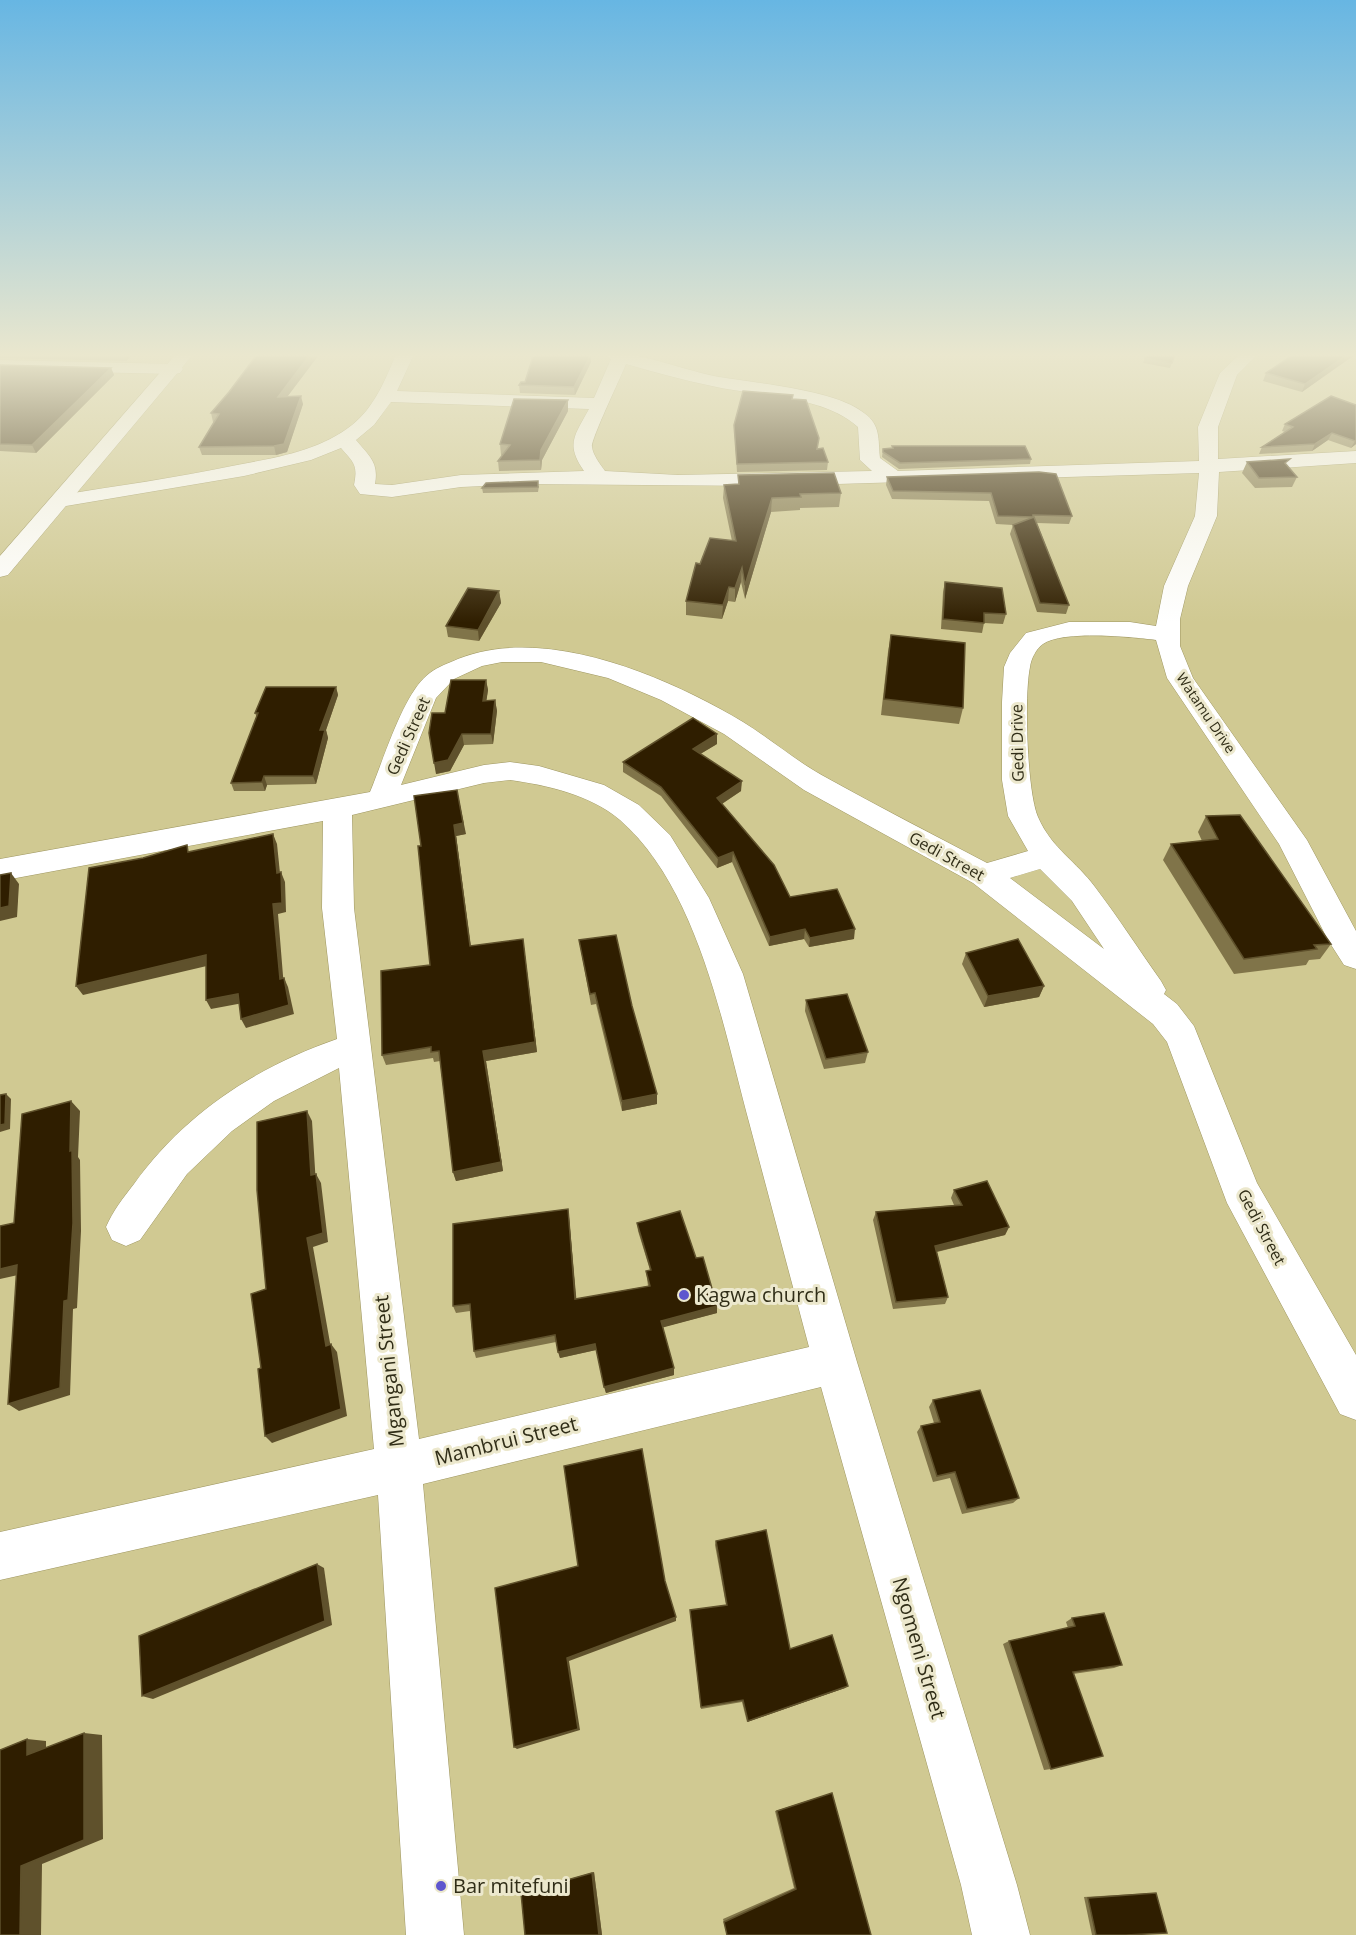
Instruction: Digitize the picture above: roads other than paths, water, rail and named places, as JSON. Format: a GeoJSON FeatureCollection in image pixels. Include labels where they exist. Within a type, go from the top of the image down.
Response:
{"type":"FeatureCollection","features":[{"type":"Feature","properties":{"kind":"main road"},"geometry":{"type":"LineString","coordinates":[[0,570],[111,442]]}},
{"type":"Feature","properties":{"kind":"main road"},"geometry":{"type":"LineString","coordinates":[[60,501],[144,489],[277,463],[337,442]]}},
{"type":"Feature","properties":{"kind":"main road"},"geometry":{"type":"LineString","coordinates":[[347,442],[364,464],[367,471],[364,485],[367,490],[373,492],[461,481],[599,477],[712,481],[1209,467],[1356,457]]}},
{"type":"Feature","properties":{"kind":"main road"},"geometry":{"type":"LineString","coordinates":[[583,442],[582,448],[588,462],[599,477]]}},
{"type":"Feature","properties":{"kind":"main road"},"geometry":{"type":"LineString","coordinates":[[869,442],[870,460],[892,476]]}},
{"type":"Feature","properties":{"kind":"main road","name":"Watamu Drive"},"geometry":{"type":"LineString","coordinates":[[1208,442],[1206,516],[1176,586],[1168,619],[1168,646],[1180,678],[1292,840],[1339,931],[1356,956]]}},
{"type":"Feature","properties":{"kind":"main road","name":"Gedi Drive"},"geometry":{"type":"LineString","coordinates":[[1165,1014],[1083,892],[1046,856],[1023,816],[1016,780],[1016,693],[1017,667],[1022,653],[1035,638],[1069,628],[1119,628],[1168,635]]}},
{"type":"Feature","properties":{"kind":"main road","name":"Gedi Street"},"geometry":{"type":"LineString","coordinates":[[381,800],[423,697],[433,684],[445,674],[475,660],[502,655],[541,655],[566,659],[617,673],[670,694],[733,728],[814,783],[984,875],[1165,1014],[1182,1036],[1242,1191],[1356,1398]]}},
{"type":"Feature","properties":{"kind":"main road","name":"Ngomeni Street"},"geometry":{"type":"LineString","coordinates":[[0,870],[381,800],[484,774],[522,772],[594,792],[629,812],[659,842],[693,898],[726,974],[835,1362],[989,1885],[1001,1935]]}},
{"type":"Feature","properties":{"kind":"main road","name":"Mgangani Street"},"geometry":{"type":"LineString","coordinates":[[337,808],[338,908],[355,1047],[399,1467],[435,1935]]}},
{"type":"Feature","properties":{"kind":"main road"},"geometry":{"type":"LineString","coordinates":[[984,875],[1046,856]]}},
{"type":"Feature","properties":{"kind":"main road"},"geometry":{"type":"LineString","coordinates":[[126,1227],[180,1155],[202,1133],[264,1088],[297,1069],[355,1047]]}},
{"type":"Feature","properties":{"kind":"main road","name":"Mambrui Street"},"geometry":{"type":"LineString","coordinates":[[0,1556],[399,1467],[835,1362]]}},
{"type":"Feature","properties":{"kind":"place","name":"Kagwa church"},"geometry":{"type":"Point","coordinates":[684,1295]}},
{"type":"Feature","properties":{"kind":"place","name":"Bar mitefuni"},"geometry":{"type":"Point","coordinates":[441,1886]}}]}
